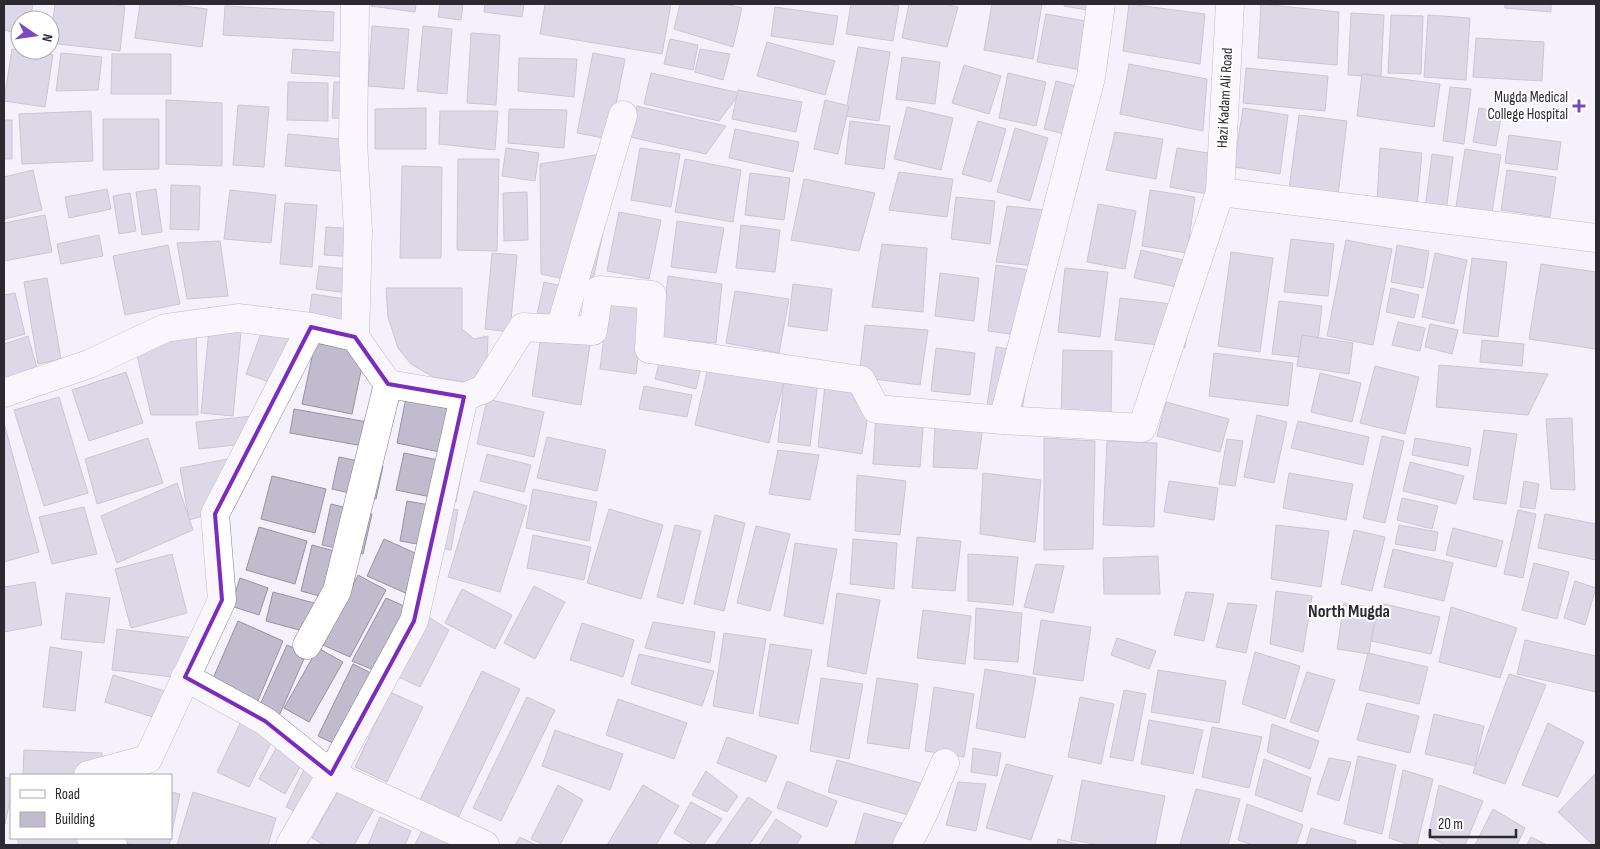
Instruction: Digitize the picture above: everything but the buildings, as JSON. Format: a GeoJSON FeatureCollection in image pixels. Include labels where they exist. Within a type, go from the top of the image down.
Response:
{"type":"FeatureCollection","features":[{"type":"Feature","properties":{"kind":"street"},"geometry":{"type":"LineString","coordinates":[[355,4],[353,141],[358,231],[355,337],[388,384],[464,397],[484,389],[523,327],[593,331],[599,290],[652,295],[649,349],[862,380],[876,409],[1003,420],[1092,77],[1101,4]]}},
{"type":"Feature","properties":{"kind":"street","name":"Hazi Kadam Ali Road"},"geometry":{"type":"LineString","coordinates":[[1003,420],[1142,428],[1220,192],[1230,4]]}},
{"type":"Feature","properties":{"kind":"street"},"geometry":{"type":"LineString","coordinates":[[560,329],[623,115]]}},
{"type":"Feature","properties":{"kind":"street"},"geometry":{"type":"LineString","coordinates":[[1220,192],[1596,238]]}},
{"type":"Feature","properties":{"kind":"street"},"geometry":{"type":"LineString","coordinates":[[4,393],[89,364],[165,328],[238,318],[311,327],[355,337]]}},
{"type":"Feature","properties":{"kind":"street"},"geometry":{"type":"LineString","coordinates":[[92,774],[148,759],[222,600],[215,514],[311,327]]}},
{"type":"Feature","properties":{"kind":"street"},"geometry":{"type":"LineString","coordinates":[[307,645],[337,591],[388,384]]}},
{"type":"Feature","properties":{"kind":"street"},"geometry":{"type":"LineString","coordinates":[[290,845],[414,621],[464,397]]}},
{"type":"Feature","properties":{"kind":"street"},"geometry":{"type":"LineString","coordinates":[[185,677],[265,721],[331,774],[485,845]]}},
{"type":"Feature","properties":{"kind":"street"},"geometry":{"type":"LineString","coordinates":[[907,845],[945,764]]}},
{"type":"Feature","properties":{"kind":"street"},"geometry":{"type":"LineString","coordinates":[[94,839],[113,845]]}},
{"type":"Feature","properties":{"kind":"highlighted area"},"geometry":{"type":"Polygon","coordinates":[[[311,327],[355,337],[388,384],[464,397],[414,621],[331,774],[265,721],[185,677],[222,600],[215,514],[311,327]]]}},
{"type":"Feature","properties":{"kind":"place","name":"Mugda Medical College Hospital"},"geometry":{"type":"Point","coordinates":[1579,106]}},
{"type":"Feature","properties":{"kind":"district","name":"North Mugda"},"geometry":{"type":"Point","coordinates":[1349,611]}}]}
